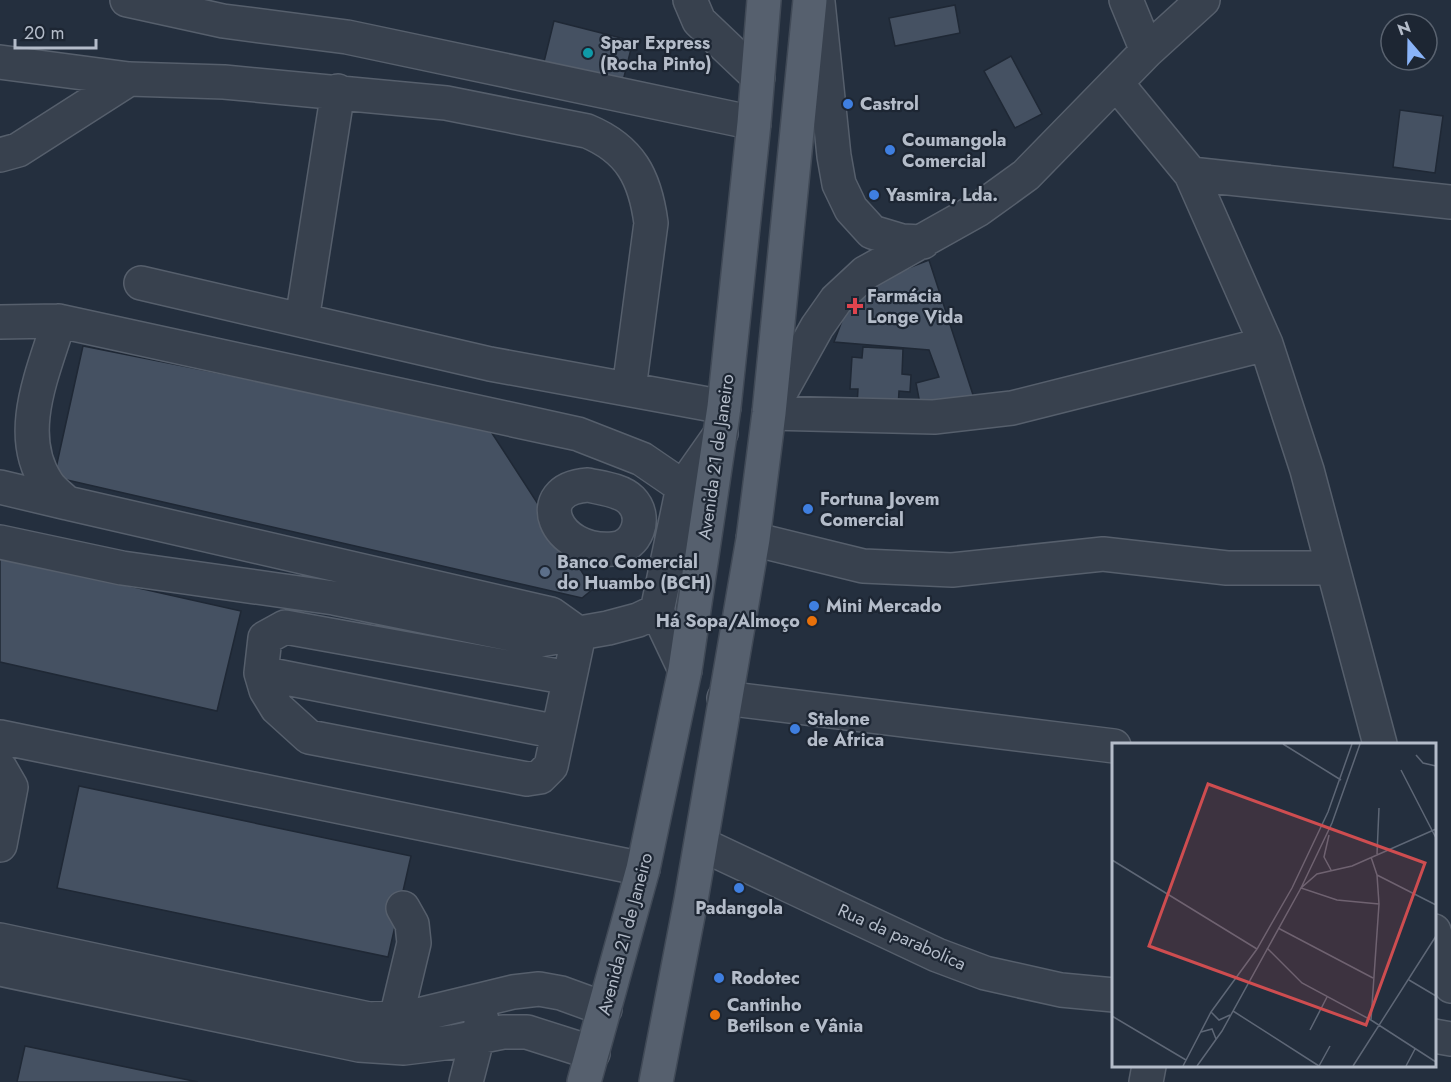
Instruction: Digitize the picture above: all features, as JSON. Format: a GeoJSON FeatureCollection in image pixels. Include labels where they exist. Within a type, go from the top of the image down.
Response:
{"type":"FeatureCollection","features":[{"type":"Feature","properties":{"kind":"main road","name":"Avenida 21 de Janeiro"},"geometry":{"type":"LineString","coordinates":[[589,1068],[643,869],[685,670],[723,420],[754,123],[764,0]]}},
{"type":"Feature","properties":{"kind":"main road"},"geometry":{"type":"LineString","coordinates":[[656,1082],[753,539],[769,413],[810,0]]}},
{"type":"Feature","properties":{"kind":"street"},"geometry":{"type":"LineString","coordinates":[[127,0],[223,21],[347,37],[754,123]]}},
{"type":"Feature","properties":{"kind":"street"},"geometry":{"type":"LineString","coordinates":[[667,0],[694,10],[758,77]]}},
{"type":"Feature","properties":{"kind":"street"},"geometry":{"type":"LineString","coordinates":[[817,0],[839,184],[851,209],[872,232],[902,241],[923,242]]}},
{"type":"Feature","properties":{"kind":"street"},"geometry":{"type":"LineString","coordinates":[[1126,0],[1147,51]]}},
{"type":"Feature","properties":{"kind":"street"},"geometry":{"type":"LineString","coordinates":[[1203,0],[1147,51],[1026,175],[979,208],[923,242],[891,256],[864,273],[836,300],[817,327],[769,413],[934,417],[1012,408],[1266,344]]}},
{"type":"Feature","properties":{"kind":"street"},"geometry":{"type":"LineString","coordinates":[[0,62],[129,79],[224,82],[446,103],[563,126],[608,140],[624,153],[636,170],[649,204],[651,223],[629,389]]}},
{"type":"Feature","properties":{"kind":"street"},"geometry":{"type":"LineString","coordinates":[[0,155],[18,150],[129,79]]}},
{"type":"Feature","properties":{"kind":"street"},"geometry":{"type":"LineString","coordinates":[[1117,84],[1191,174],[1266,344],[1307,470],[1380,743]]}},
{"type":"Feature","properties":{"kind":"street"},"geometry":{"type":"LineString","coordinates":[[302,320],[338,91]]}},
{"type":"Feature","properties":{"kind":"street"},"geometry":{"type":"LineString","coordinates":[[1191,174],[1451,202]]}},
{"type":"Feature","properties":{"kind":"street"},"geometry":{"type":"LineString","coordinates":[[141,283],[490,364],[629,389],[723,420],[683,487],[657,611],[685,670]]}},
{"type":"Feature","properties":{"kind":"street"},"geometry":{"type":"LineString","coordinates":[[0,322],[59,321],[578,434],[642,459],[683,487]]}},
{"type":"Feature","properties":{"kind":"street"},"geometry":{"type":"LineString","coordinates":[[59,321],[32,418],[34,459],[47,484],[67,503]]}},
{"type":"Feature","properties":{"kind":"street"},"geometry":{"type":"LineString","coordinates":[[0,487],[551,614],[579,634]]}},
{"type":"Feature","properties":{"kind":"street"},"geometry":{"type":"LineString","coordinates":[[639,526],[673,533]]}},
{"type":"Feature","properties":{"kind":"street"},"geometry":{"type":"LineString","coordinates":[[753,539],[874,567],[952,570],[1103,554],[1227,568],[1332,568]]}},
{"type":"Feature","properties":{"kind":"street"},"geometry":{"type":"LineString","coordinates":[[0,542],[122,568],[333,598],[540,640],[579,634],[638,620],[657,611]]}},
{"type":"Feature","properties":{"kind":"street"},"geometry":{"type":"LineString","coordinates":[[569,678],[285,627],[265,638],[261,673],[277,708],[309,737],[527,779],[540,777],[551,766],[579,634]]}},
{"type":"Feature","properties":{"kind":"street"},"geometry":{"type":"LineString","coordinates":[[261,673],[558,732]]}},
{"type":"Feature","properties":{"kind":"street"},"geometry":{"type":"LineString","coordinates":[[724,698],[1112,746]]}},
{"type":"Feature","properties":{"kind":"street"},"geometry":{"type":"LineString","coordinates":[[0,737],[643,869]]}},
{"type":"Feature","properties":{"kind":"street"},"geometry":{"type":"LineString","coordinates":[[0,768],[11,787],[0,845]]}},
{"type":"Feature","properties":{"kind":"street","name":"Rua da parabolica"},"geometry":{"type":"LineString","coordinates":[[700,844],[937,955],[985,973],[1061,990],[1112,995]]}},
{"type":"Feature","properties":{"kind":"street"},"geometry":{"type":"LineString","coordinates":[[396,1018],[414,943],[412,924],[403,908]]}},
{"type":"Feature","properties":{"kind":"street"},"geometry":{"type":"LineString","coordinates":[[1436,937],[1451,986]]}},
{"type":"Feature","properties":{"kind":"street"},"geometry":{"type":"LineString","coordinates":[[0,940],[369,1019],[414,1016],[538,989],[561,993],[605,1009]]}},
{"type":"Feature","properties":{"kind":"street"},"geometry":{"type":"LineString","coordinates":[[0,969],[359,1045],[404,1048],[503,1032],[527,1032],[589,1068]]}},
{"type":"Feature","properties":{"kind":"street"},"geometry":{"type":"LineString","coordinates":[[466,1082],[480,1037],[485,999]]}},
{"type":"Feature","properties":{"kind":"street"},"geometry":{"type":"LineString","coordinates":[[1436,1036],[1451,1039]]}},
{"type":"Feature","properties":{"kind":"street"},"geometry":{"type":"LineString","coordinates":[[1146,1082],[1149,1067]]}},
{"type":"Feature","properties":{"kind":"building"},"geometry":{"type":"Polygon","coordinates":[[[955,5],[960,33],[895,46],[889,18],[955,5]]]}},
{"type":"Feature","properties":{"kind":"building","name":"Spar Express (Rocha Pinto)"},"geometry":{"type":"Polygon","coordinates":[[[554,21],[633,41],[622,85],[543,66],[554,21]]]}},
{"type":"Feature","properties":{"kind":"building"},"geometry":{"type":"Polygon","coordinates":[[[1011,56],[1042,114],[1015,128],[984,71],[1011,56]]]}},
{"type":"Feature","properties":{"kind":"building"},"geometry":{"type":"Polygon","coordinates":[[[1400,110],[1443,116],[1435,173],[1393,167],[1400,110]]]}},
{"type":"Feature","properties":{"kind":"building"},"geometry":{"type":"Polygon","coordinates":[[[929,260],[975,401],[921,409],[916,383],[939,377],[929,350],[834,342],[854,289],[929,260]]]}},
{"type":"Feature","properties":{"kind":"building"},"geometry":{"type":"Polygon","coordinates":[[[83,346],[488,427],[593,589],[582,598],[54,477],[83,346]]]}},
{"type":"Feature","properties":{"kind":"building"},"geometry":{"type":"Polygon","coordinates":[[[863,347],[903,349],[902,374],[911,375],[910,392],[899,391],[898,408],[857,406],[858,389],[850,389],[852,357],[862,358],[863,347]]]}},
{"type":"Feature","properties":{"kind":"building"},"geometry":{"type":"Polygon","coordinates":[[[0,557],[241,611],[217,711],[0,662],[0,557]]]}},
{"type":"Feature","properties":{"kind":"building"},"geometry":{"type":"Polygon","coordinates":[[[79,786],[411,856],[388,957],[57,888],[79,786]]]}},
{"type":"Feature","properties":{"kind":"building"},"geometry":{"type":"Polygon","coordinates":[[[25,1046],[198,1082],[17,1082],[25,1046]]]}},
{"type":"Feature","properties":{"kind":"place","name":"Spar Express (Rocha Pinto)"},"geometry":{"type":"Point","coordinates":[588,53]}},
{"type":"Feature","properties":{"kind":"place","name":"Castrol"},"geometry":{"type":"Point","coordinates":[848,104]}},
{"type":"Feature","properties":{"kind":"place","name":"Coumangola Comercial"},"geometry":{"type":"Point","coordinates":[890,150]}},
{"type":"Feature","properties":{"kind":"place","name":"Yasmira, Lda."},"geometry":{"type":"Point","coordinates":[874,195]}},
{"type":"Feature","properties":{"kind":"place","name":"Farmácia Longe Vida"},"geometry":{"type":"Point","coordinates":[855,306]}},
{"type":"Feature","properties":{"kind":"place","name":"Fortuna Jovem Comercial"},"geometry":{"type":"Point","coordinates":[808,509]}},
{"type":"Feature","properties":{"kind":"place","name":"Banco Comercial do Huambo (BCH)"},"geometry":{"type":"Point","coordinates":[545,572]}},
{"type":"Feature","properties":{"kind":"place","name":"Mini Mercado"},"geometry":{"type":"Point","coordinates":[814,606]}},
{"type":"Feature","properties":{"kind":"place","name":"Há Sopa/Almoço"},"geometry":{"type":"Point","coordinates":[812,621]}},
{"type":"Feature","properties":{"kind":"place","name":"Stalone de Africa"},"geometry":{"type":"Point","coordinates":[795,729]}},
{"type":"Feature","properties":{"kind":"place","name":"Padangola"},"geometry":{"type":"Point","coordinates":[739,888]}},
{"type":"Feature","properties":{"kind":"place","name":"Rodotec"},"geometry":{"type":"Point","coordinates":[719,978]}},
{"type":"Feature","properties":{"kind":"place","name":"Cantinho Betilson e Vânia"},"geometry":{"type":"Point","coordinates":[715,1015]}}]}
